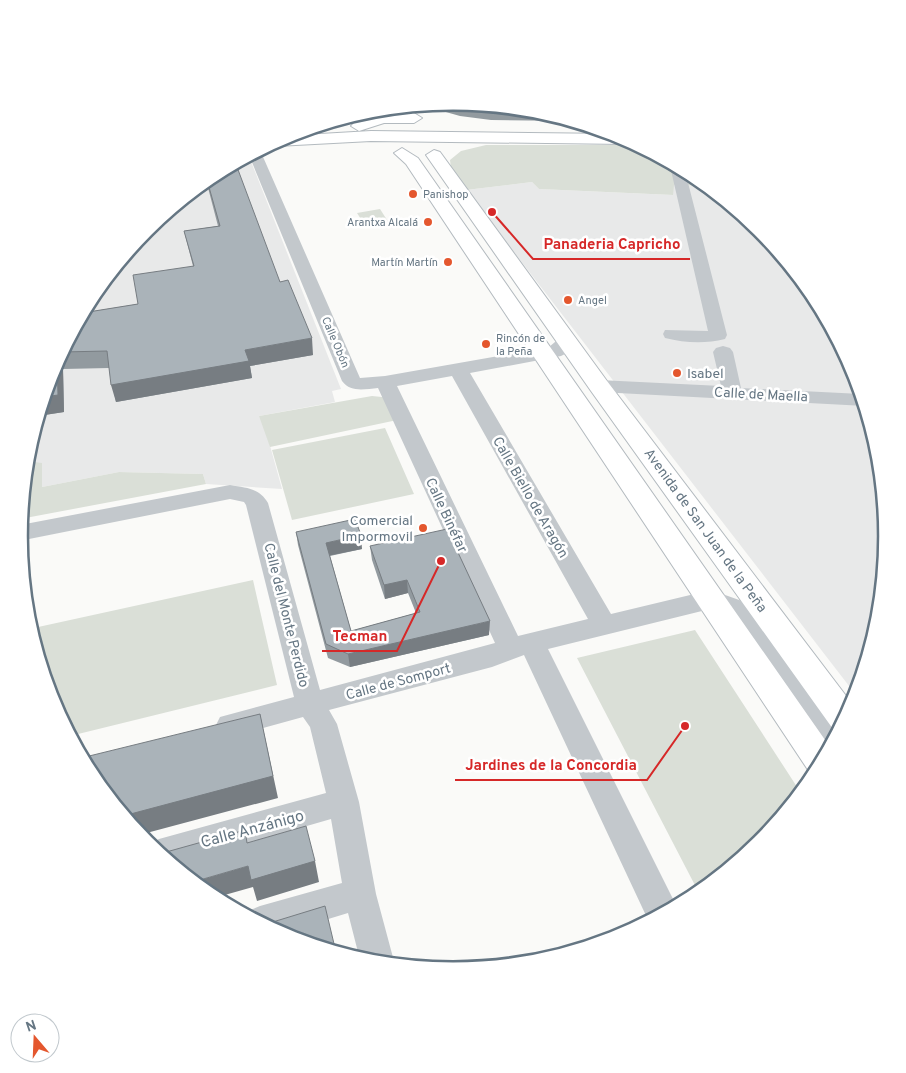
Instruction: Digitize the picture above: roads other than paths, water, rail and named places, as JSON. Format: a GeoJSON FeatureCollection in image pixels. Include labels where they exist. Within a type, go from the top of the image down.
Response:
{"type":"FeatureCollection","features":[{"type":"Feature","properties":{"kind":"main road","name":"Avenida de San Juan de la Peña"},"geometry":{"type":"LineString","coordinates":[[409,114],[434,126],[440,146],[599,386],[840,713]]}},
{"type":"Feature","properties":{"kind":"main road"},"geometry":{"type":"LineString","coordinates":[[300,140],[324,138],[373,126],[394,117],[420,120],[508,138]]}},
{"type":"Feature","properties":{"kind":"main road"},"geometry":{"type":"LineString","coordinates":[[373,126],[412,161],[817,756]]}},
{"type":"Feature","properties":{"kind":"main road"},"geometry":{"type":"LineString","coordinates":[[284,146],[373,126],[440,146],[458,147],[508,138],[602,138]]}},
{"type":"Feature","properties":{"kind":"main road"},"geometry":{"type":"LineString","coordinates":[[402,153],[440,146]]}},
{"type":"Feature","properties":{"kind":"street","name":"Calle Obón"},"geometry":{"type":"LineString","coordinates":[[259,158],[352,381],[361,385],[385,382],[543,354]]}},
{"type":"Feature","properties":{"kind":"street"},"geometry":{"type":"LineString","coordinates":[[672,334],[699,337],[718,335],[680,177]]}},
{"type":"Feature","properties":{"kind":"street"},"geometry":{"type":"LineString","coordinates":[[543,354],[561,349],[568,341]]}},
{"type":"Feature","properties":{"kind":"street"},"geometry":{"type":"LineString","coordinates":[[723,352],[732,392]]}},
{"type":"Feature","properties":{"kind":"street","name":"Calle Biello de Aragón"},"geometry":{"type":"LineString","coordinates":[[458,369],[604,625]]}},
{"type":"Feature","properties":{"kind":"street","name":"Calle Binéfar"},"geometry":{"type":"LineString","coordinates":[[385,382],[521,646],[660,908]]}},
{"type":"Feature","properties":{"kind":"street","name":"Calle de Maella"},"geometry":{"type":"LineString","coordinates":[[599,386],[856,400]]}},
{"type":"Feature","properties":{"kind":"street","name":"Calle del Monte Perdido"},"geometry":{"type":"LineString","coordinates":[[28,531],[230,492],[251,496],[260,510],[310,705],[323,724],[344,802],[360,894],[376,955]]}},
{"type":"Feature","properties":{"kind":"street","name":"Calle de Somport"},"geometry":{"type":"LineString","coordinates":[[207,731],[492,656],[521,646],[712,599]]}},
{"type":"Feature","properties":{"kind":"street","name":"Avenida de San Juan de la Peña"},"geometry":{"type":"LineString","coordinates":[[712,599],[733,608],[754,625],[831,732]]}},
{"type":"Feature","properties":{"kind":"street","name":"Calle Anzánigo"},"geometry":{"type":"LineString","coordinates":[[167,852],[344,802]]}},
{"type":"Feature","properties":{"kind":"street"},"geometry":{"type":"LineString","coordinates":[[270,920],[360,894]]}},
{"type":"Feature","properties":{"kind":"place","name":"Panishop"},"geometry":{"type":"Point","coordinates":[413,194]}},
{"type":"Feature","properties":{"kind":"place","name":"Panaderia Capricho"},"geometry":{"type":"Point","coordinates":[492,212]}},
{"type":"Feature","properties":{"kind":"place","name":"Arantxa Alcalá"},"geometry":{"type":"Point","coordinates":[428,222]}},
{"type":"Feature","properties":{"kind":"place","name":"Martín Martín"},"geometry":{"type":"Point","coordinates":[448,262]}},
{"type":"Feature","properties":{"kind":"place","name":"Angel"},"geometry":{"type":"Point","coordinates":[568,300]}},
{"type":"Feature","properties":{"kind":"place","name":"Rincón de la Peña"},"geometry":{"type":"Point","coordinates":[486,344]}},
{"type":"Feature","properties":{"kind":"place","name":"Isabel"},"geometry":{"type":"Point","coordinates":[677,373]}},
{"type":"Feature","properties":{"kind":"place","name":"Comercial Impormovil"},"geometry":{"type":"Point","coordinates":[423,528]}},
{"type":"Feature","properties":{"kind":"place","name":"Tecman"},"geometry":{"type":"Point","coordinates":[441,561]}},
{"type":"Feature","properties":{"kind":"place","name":"Jardines de la Concordia"},"geometry":{"type":"Point","coordinates":[685,726]}}]}
